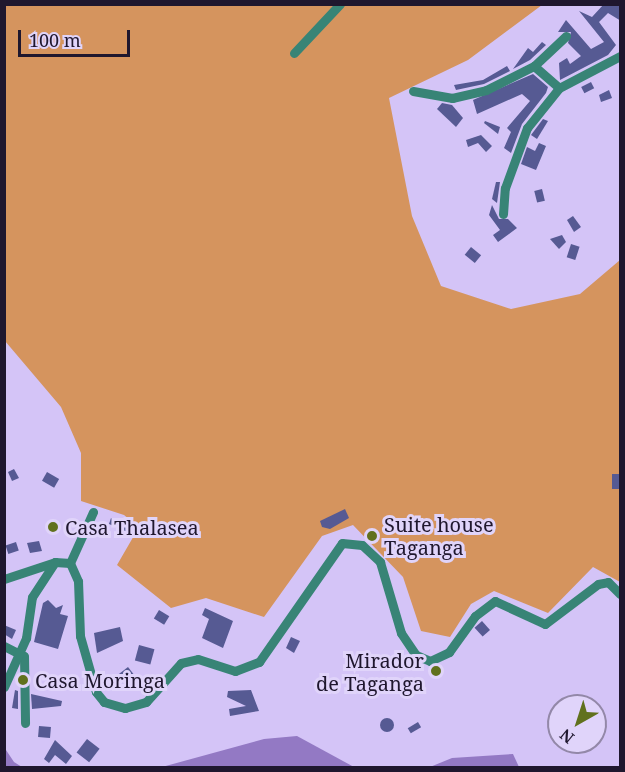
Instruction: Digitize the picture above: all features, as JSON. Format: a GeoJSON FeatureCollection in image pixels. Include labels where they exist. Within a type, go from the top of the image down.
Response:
{"type":"FeatureCollection","features":[{"type":"Feature","properties":{"kind":"street"},"geometry":{"type":"LineString","coordinates":[[294,53],[340,4]]}},
{"type":"Feature","properties":{"kind":"street"},"geometry":{"type":"LineString","coordinates":[[413,91],[452,98],[486,90],[534,66],[566,36]]}},
{"type":"Feature","properties":{"kind":"street"},"geometry":{"type":"LineString","coordinates":[[503,214],[505,188],[527,128],[559,88],[621,56]]}},
{"type":"Feature","properties":{"kind":"street"},"geometry":{"type":"LineString","coordinates":[[534,66],[559,88]]}},
{"type":"Feature","properties":{"kind":"street"},"geometry":{"type":"LineString","coordinates":[[93,512],[70,563],[78,581],[80,636],[96,692],[104,702],[125,708],[146,702],[181,663],[198,660],[235,671],[259,662],[342,543],[362,545],[380,562],[401,633],[416,655],[430,661],[449,652],[476,616],[495,601],[545,624],[598,584],[608,582],[621,594]]}},
{"type":"Feature","properties":{"kind":"street"},"geometry":{"type":"LineString","coordinates":[[4,579],[55,562],[70,563]]}},
{"type":"Feature","properties":{"kind":"street"},"geometry":{"type":"LineString","coordinates":[[4,687],[20,651],[32,597],[55,562]]}},
{"type":"Feature","properties":{"kind":"street"},"geometry":{"type":"LineString","coordinates":[[4,645],[20,651]]}},
{"type":"Feature","properties":{"kind":"street"},"geometry":{"type":"LineString","coordinates":[[20,651],[26,672],[25,723]]}},
{"type":"Feature","properties":{"kind":"shaded area"},"geometry":{"type":"Polygon","coordinates":[[[4,5],[542,5],[468,60],[389,98],[412,216],[441,286],[511,309],[580,294],[620,260],[620,582],[593,567],[548,613],[494,591],[471,604],[450,637],[421,631],[403,577],[353,525],[322,536],[264,617],[206,598],[171,608],[117,565],[139,527],[124,515],[81,501],[81,453],[61,407],[5,341],[4,5]]]}},
{"type":"Feature","properties":{"kind":"shaded area"},"geometry":{"type":"Polygon","coordinates":[[[297,736],[354,767],[162,767],[264,739],[297,736]]]}},
{"type":"Feature","properties":{"kind":"shaded area"},"geometry":{"type":"Polygon","coordinates":[[[4,747],[14,762],[22,767],[5,767],[4,747]]]}},
{"type":"Feature","properties":{"kind":"shaded area"},"geometry":{"type":"Polygon","coordinates":[[[513,754],[519,767],[430,767],[452,758],[513,754]]]}},
{"type":"Feature","properties":{"kind":"building"},"geometry":{"type":"Polygon","coordinates":[[[604,4],[621,4],[621,21],[608,13],[599,22],[616,45],[608,55],[560,80],[559,63],[567,58],[570,64],[581,56],[568,43],[571,32],[558,32],[566,20],[591,49],[604,42],[579,11],[592,17],[604,4]]]}},
{"type":"Feature","properties":{"kind":"building"},"geometry":{"type":"Polygon","coordinates":[[[542,42],[546,45],[530,60],[513,69],[528,48],[533,52],[542,42]]]}},
{"type":"Feature","properties":{"kind":"building"},"geometry":{"type":"Polygon","coordinates":[[[507,66],[510,71],[484,84],[456,90],[454,85],[483,80],[507,66]]]}},
{"type":"Feature","properties":{"kind":"building"},"geometry":{"type":"Polygon","coordinates":[[[533,74],[548,87],[546,93],[522,124],[511,153],[504,148],[511,132],[507,128],[530,101],[522,94],[477,114],[473,100],[533,74]]]}},
{"type":"Feature","properties":{"kind":"building"},"geometry":{"type":"Polygon","coordinates":[[[591,82],[594,88],[584,93],[581,87],[591,82]]]}},
{"type":"Feature","properties":{"kind":"building"},"geometry":{"type":"Polygon","coordinates":[[[609,90],[612,98],[601,102],[599,95],[609,90]]]}},
{"type":"Feature","properties":{"kind":"building"},"geometry":{"type":"Polygon","coordinates":[[[442,103],[452,105],[463,118],[456,127],[437,109],[442,103]]]}},
{"type":"Feature","properties":{"kind":"building"},"geometry":{"type":"Polygon","coordinates":[[[543,119],[548,121],[537,139],[531,135],[543,119]]]}},
{"type":"Feature","properties":{"kind":"building"},"geometry":{"type":"Polygon","coordinates":[[[485,121],[500,127],[498,134],[484,123],[485,121]]]}},
{"type":"Feature","properties":{"kind":"building"},"geometry":{"type":"Polygon","coordinates":[[[481,135],[492,146],[486,152],[478,143],[468,147],[466,140],[481,135]]]}},
{"type":"Feature","properties":{"kind":"building"},"geometry":{"type":"Polygon","coordinates":[[[539,143],[546,146],[536,170],[521,164],[527,147],[535,151],[539,143]]]}},
{"type":"Feature","properties":{"kind":"building"},"geometry":{"type":"Polygon","coordinates":[[[496,182],[500,182],[497,203],[492,199],[496,182]]]}},
{"type":"Feature","properties":{"kind":"building"},"geometry":{"type":"Polygon","coordinates":[[[542,189],[545,201],[537,203],[534,191],[542,189]]]}},
{"type":"Feature","properties":{"kind":"building"},"geometry":{"type":"Polygon","coordinates":[[[492,205],[499,219],[508,219],[517,228],[498,242],[493,235],[500,230],[489,215],[492,205]]]}},
{"type":"Feature","properties":{"kind":"building"},"geometry":{"type":"Polygon","coordinates":[[[573,216],[581,227],[574,232],[567,220],[573,216]]]}},
{"type":"Feature","properties":{"kind":"building"},"geometry":{"type":"Polygon","coordinates":[[[562,235],[566,242],[559,249],[550,239],[562,235]]]}},
{"type":"Feature","properties":{"kind":"building"},"geometry":{"type":"Polygon","coordinates":[[[571,244],[580,247],[575,260],[567,257],[571,244]]]}},
{"type":"Feature","properties":{"kind":"building"},"geometry":{"type":"Polygon","coordinates":[[[471,247],[481,255],[475,263],[465,255],[471,247]]]}},
{"type":"Feature","properties":{"kind":"building"},"geometry":{"type":"Polygon","coordinates":[[[14,469],[19,478],[12,481],[8,472],[14,469]]]}},
{"type":"Feature","properties":{"kind":"building"},"geometry":{"type":"Polygon","coordinates":[[[47,472],[59,479],[54,488],[42,481],[47,472]]]}},
{"type":"Feature","properties":{"kind":"building"},"geometry":{"type":"Polygon","coordinates":[[[612,474],[619,474],[619,489],[612,489],[612,474]]]}},
{"type":"Feature","properties":{"kind":"building"},"geometry":{"type":"Polygon","coordinates":[[[345,509],[349,518],[330,529],[322,527],[320,521],[345,509]]]}},
{"type":"Feature","properties":{"kind":"building"},"geometry":{"type":"Polygon","coordinates":[[[111,518],[132,526],[130,533],[109,524],[111,518]]]}},
{"type":"Feature","properties":{"kind":"building"},"geometry":{"type":"Polygon","coordinates":[[[39,541],[42,551],[30,553],[27,543],[39,541]]]}},
{"type":"Feature","properties":{"kind":"building"},"geometry":{"type":"Polygon","coordinates":[[[16,542],[19,551],[8,554],[6,545],[16,542]]]}},
{"type":"Feature","properties":{"kind":"building"},"geometry":{"type":"Polygon","coordinates":[[[48,600],[56,608],[63,605],[60,614],[68,616],[58,649],[34,642],[43,603],[48,600]]]}},
{"type":"Feature","properties":{"kind":"building"},"geometry":{"type":"Polygon","coordinates":[[[205,608],[233,621],[223,648],[202,638],[209,619],[202,615],[205,608]]]}},
{"type":"Feature","properties":{"kind":"building"},"geometry":{"type":"Polygon","coordinates":[[[159,610],[169,616],[164,625],[154,619],[159,610]]]}},
{"type":"Feature","properties":{"kind":"building"},"geometry":{"type":"Polygon","coordinates":[[[482,621],[490,630],[483,637],[475,628],[482,621]]]}},
{"type":"Feature","properties":{"kind":"building"},"geometry":{"type":"Polygon","coordinates":[[[4,625],[16,630],[12,639],[4,634],[4,625]]]}},
{"type":"Feature","properties":{"kind":"building"},"geometry":{"type":"Polygon","coordinates":[[[120,627],[123,641],[97,653],[94,633],[120,627]]]}},
{"type":"Feature","properties":{"kind":"building"},"geometry":{"type":"Polygon","coordinates":[[[291,637],[300,641],[294,653],[286,648],[291,637]]]}},
{"type":"Feature","properties":{"kind":"building"},"geometry":{"type":"Polygon","coordinates":[[[139,645],[154,649],[150,665],[135,660],[139,645]]]}},
{"type":"Feature","properties":{"kind":"building"},"geometry":{"type":"Polygon","coordinates":[[[128,667],[139,681],[128,690],[117,676],[128,667]]]}},
{"type":"Feature","properties":{"kind":"building"},"geometry":{"type":"Polygon","coordinates":[[[15,690],[18,691],[18,709],[12,708],[15,690]]]}},
{"type":"Feature","properties":{"kind":"building"},"geometry":{"type":"Polygon","coordinates":[[[251,690],[259,711],[230,716],[229,709],[246,706],[227,697],[228,691],[251,690]]]}},
{"type":"Feature","properties":{"kind":"building"},"geometry":{"type":"Polygon","coordinates":[[[31,694],[62,701],[61,706],[32,709],[31,694]]]}},
{"type":"Feature","properties":{"kind":"building"},"geometry":{"type":"Polygon","coordinates":[[[387,718],[392,720],[394,725],[392,730],[387,732],[382,730],[380,725],[382,720],[387,718]]]}},
{"type":"Feature","properties":{"kind":"building"},"geometry":{"type":"Polygon","coordinates":[[[418,722],[421,727],[411,733],[408,728],[418,722]]]}},
{"type":"Feature","properties":{"kind":"building"},"geometry":{"type":"Polygon","coordinates":[[[39,726],[51,727],[50,738],[38,737],[39,726]]]}},
{"type":"Feature","properties":{"kind":"building"},"geometry":{"type":"Polygon","coordinates":[[[87,739],[100,749],[89,762],[77,752],[87,739]]]}},
{"type":"Feature","properties":{"kind":"building"},"geometry":{"type":"Polygon","coordinates":[[[55,740],[72,756],[66,764],[55,755],[49,763],[44,759],[55,740]]]}},
{"type":"Feature","properties":{"kind":"place","name":"Casa Thalasea"},"geometry":{"type":"Point","coordinates":[53,527]}},
{"type":"Feature","properties":{"kind":"place","name":"Suite house Taganga"},"geometry":{"type":"Point","coordinates":[372,536]}},
{"type":"Feature","properties":{"kind":"place","name":"Mirador de Taganga"},"geometry":{"type":"Point","coordinates":[436,671]}},
{"type":"Feature","properties":{"kind":"place","name":"Casa Moringa"},"geometry":{"type":"Point","coordinates":[23,680]}}]}
